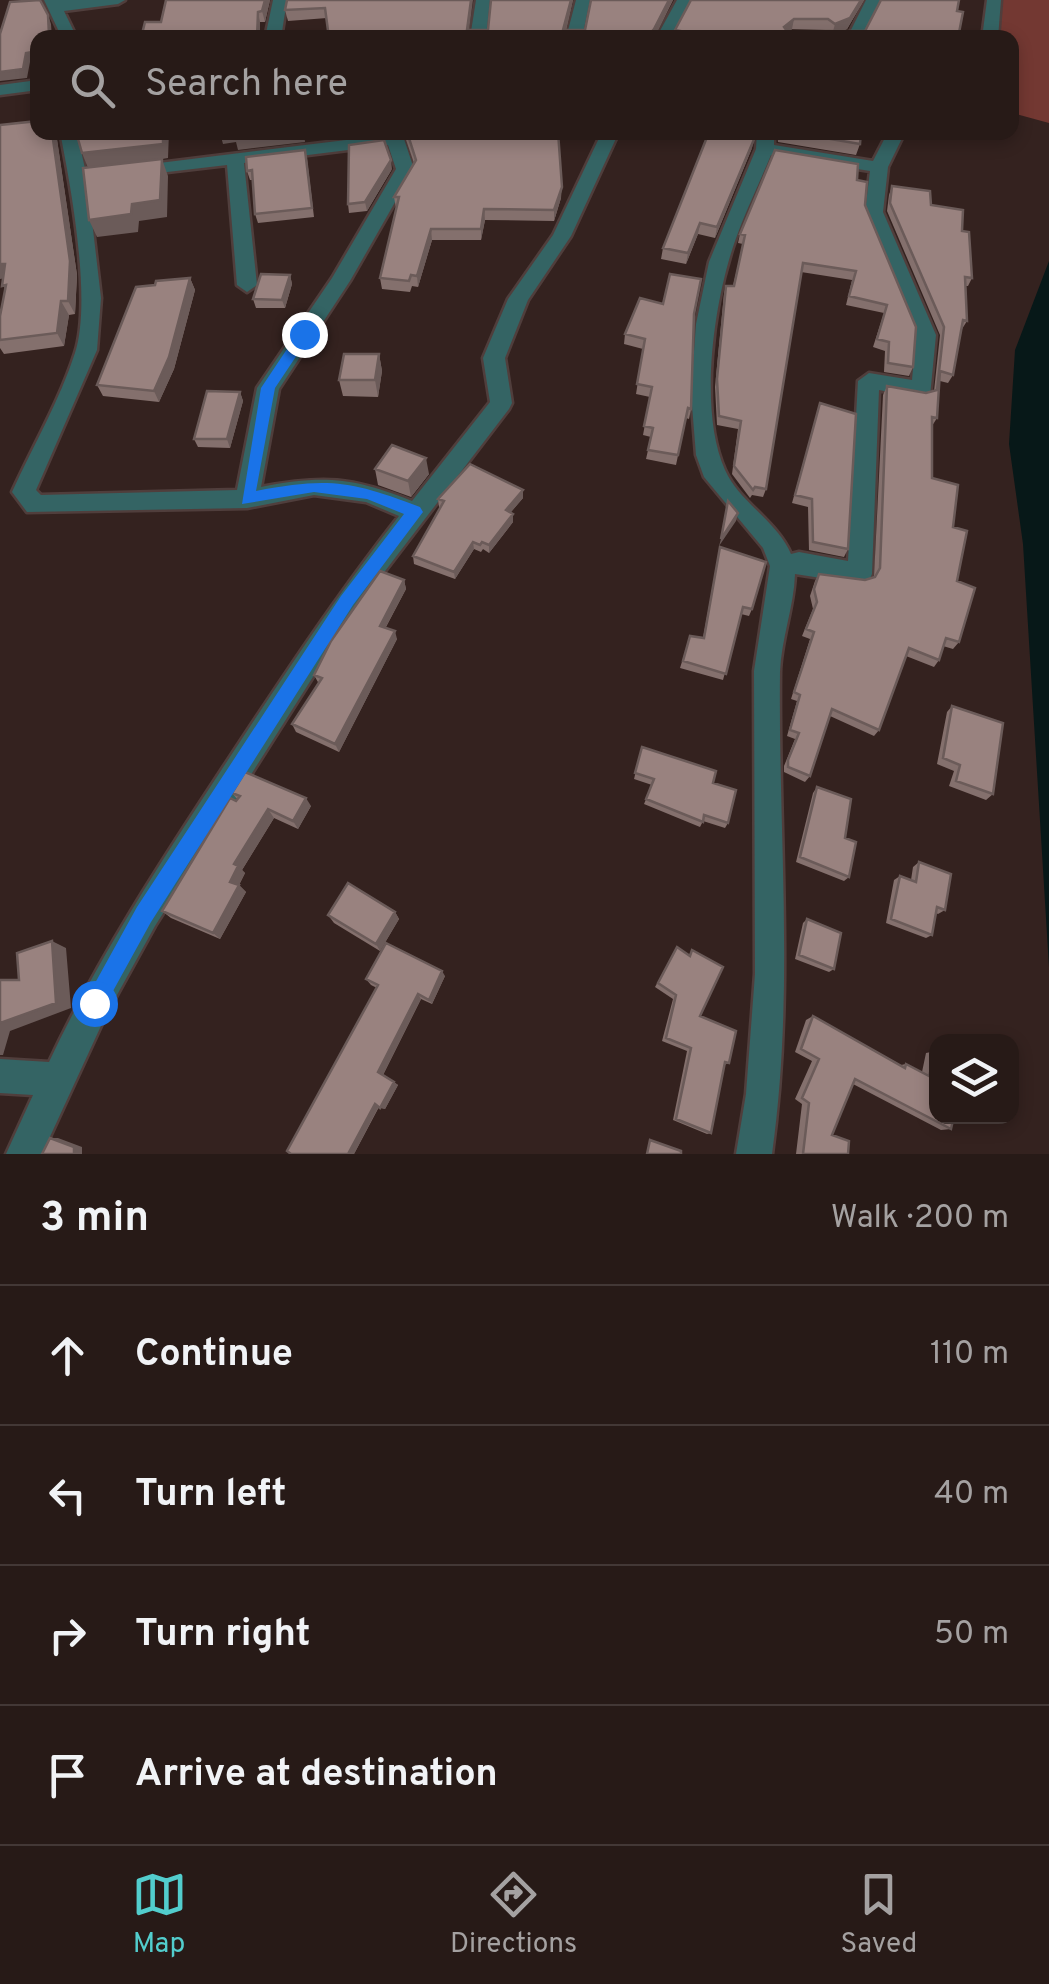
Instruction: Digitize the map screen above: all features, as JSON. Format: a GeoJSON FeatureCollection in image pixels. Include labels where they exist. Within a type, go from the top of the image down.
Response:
{"type":"FeatureCollection","features":[{"type":"Feature","properties":{"kind":"street"},"geometry":{"type":"LineString","coordinates":[[30,1],[118,0]]}},
{"type":"Feature","properties":{"kind":"street"},"geometry":{"type":"LineString","coordinates":[[274,30],[280,0]]}},
{"type":"Feature","properties":{"kind":"street"},"geometry":{"type":"LineString","coordinates":[[479,30],[483,0]]}},
{"type":"Feature","properties":{"kind":"street"},"geometry":{"type":"LineString","coordinates":[[576,30],[583,0]]}},
{"type":"Feature","properties":{"kind":"street"},"geometry":{"type":"LineString","coordinates":[[667,30],[684,0]]}},
{"type":"Feature","properties":{"kind":"street"},"geometry":{"type":"LineString","coordinates":[[858,30],[873,0]]}},
{"type":"Feature","properties":{"kind":"street"},"geometry":{"type":"LineString","coordinates":[[991,30],[994,0]]}},
{"type":"Feature","properties":{"kind":"street"},"geometry":{"type":"LineString","coordinates":[[51,2],[66,30]]}},
{"type":"Feature","properties":{"kind":"street"},"geometry":{"type":"LineString","coordinates":[[0,90],[30,86]]}},
{"type":"Feature","properties":{"kind":"street"},"geometry":{"type":"LineString","coordinates":[[72,140],[88,177],[91,298],[87,350],[24,492],[35,505],[247,499],[314,486],[368,493],[415,512]]}},
{"type":"Feature","properties":{"kind":"street"},"geometry":{"type":"LineString","coordinates":[[118,173],[366,140]]}},
{"type":"Feature","properties":{"kind":"street"},"geometry":{"type":"LineString","coordinates":[[247,499],[268,388],[387,205],[405,170],[395,140]]}},
{"type":"Feature","properties":{"kind":"street"},"geometry":{"type":"LineString","coordinates":[[24,1154],[94,1003],[144,914],[347,600],[502,403],[494,358],[518,299],[562,236],[603,140]]}},
{"type":"Feature","properties":{"kind":"street"},"geometry":{"type":"LineString","coordinates":[[782,568],[800,562],[860,574],[869,381],[922,390],[926,334],[874,212],[879,167],[893,140]]}},
{"type":"Feature","properties":{"kind":"street"},"geometry":{"type":"LineString","coordinates":[[754,1154],[773,972],[767,660],[782,568],[771,537],[737,506],[714,474],[702,431],[700,384],[725,242],[766,141],[879,167]]}},
{"type":"Feature","properties":{"kind":"street"},"geometry":{"type":"LineString","coordinates":[[235,159],[247,285]]}},
{"type":"Feature","properties":{"kind":"street"},"geometry":{"type":"LineString","coordinates":[[0,1076],[58,1080]]}},
{"type":"Feature","properties":{"kind":"shaded area"},"geometry":{"type":"Polygon","coordinates":[[[1000,0],[1049,0],[1049,123],[1019,115],[1019,30],[997,30],[1000,0]]]}},
{"type":"Feature","properties":{"kind":"shaded area"},"geometry":{"type":"Polygon","coordinates":[[[1049,261],[1049,967],[1023,544],[1009,444],[1015,350],[1049,261]]]}},
{"type":"Feature","properties":{"kind":"building"},"geometry":{"type":"Polygon","coordinates":[[[40,0],[48,15],[49,30],[30,30],[30,52],[26,53],[23,69],[0,72],[0,34],[10,2],[40,0]]]}},
{"type":"Feature","properties":{"kind":"building"},"geometry":{"type":"Polygon","coordinates":[[[166,0],[265,0],[258,12],[257,30],[143,30],[145,22],[161,22],[166,0]]]}},
{"type":"Feature","properties":{"kind":"building"},"geometry":{"type":"Polygon","coordinates":[[[287,0],[471,0],[467,30],[328,30],[325,8],[285,10],[287,0]]]}},
{"type":"Feature","properties":{"kind":"building"},"geometry":{"type":"Polygon","coordinates":[[[491,0],[571,0],[563,30],[488,30],[491,0]]]}},
{"type":"Feature","properties":{"kind":"building"},"geometry":{"type":"Polygon","coordinates":[[[591,0],[669,0],[654,29],[585,30],[591,0]]]}},
{"type":"Feature","properties":{"kind":"building"},"geometry":{"type":"Polygon","coordinates":[[[691,0],[861,0],[850,18],[835,24],[828,19],[794,19],[784,27],[786,30],[675,30],[691,0]]]}},
{"type":"Feature","properties":{"kind":"building"},"geometry":{"type":"Polygon","coordinates":[[[881,0],[959,0],[957,11],[963,12],[960,30],[866,30],[881,0]]]}},
{"type":"Feature","properties":{"kind":"building"},"geometry":{"type":"Polygon","coordinates":[[[30,122],[30,140],[53,140],[70,261],[68,301],[61,301],[57,333],[0,340],[6,285],[2,286],[5,264],[0,264],[0,125],[30,122]]]}},
{"type":"Feature","properties":{"kind":"building"},"geometry":{"type":"Polygon","coordinates":[[[78,140],[163,140],[163,144],[82,153],[78,140]]]}},
{"type":"Feature","properties":{"kind":"building"},"geometry":{"type":"Polygon","coordinates":[[[384,140],[391,160],[365,202],[348,204],[349,145],[384,140]]]}},
{"type":"Feature","properties":{"kind":"building"},"geometry":{"type":"Polygon","coordinates":[[[410,140],[559,140],[562,187],[554,210],[484,209],[481,229],[431,229],[417,276],[411,275],[409,281],[380,278],[399,197],[394,197],[416,160],[410,140]]]}},
{"type":"Feature","properties":{"kind":"building"},"geometry":{"type":"Polygon","coordinates":[[[706,140],[754,140],[717,227],[700,223],[688,253],[663,248],[706,140]]]}},
{"type":"Feature","properties":{"kind":"building"},"geometry":{"type":"Polygon","coordinates":[[[305,150],[312,208],[255,214],[252,170],[247,171],[246,157],[305,150]]]}},
{"type":"Feature","properties":{"kind":"building"},"geometry":{"type":"Polygon","coordinates":[[[775,150],[858,164],[857,180],[867,182],[865,205],[916,327],[913,367],[888,363],[889,342],[877,339],[887,305],[849,296],[856,271],[803,263],[766,489],[753,490],[734,466],[741,421],[719,416],[717,379],[726,286],[734,286],[745,235],[740,234],[775,150]]]}},
{"type":"Feature","properties":{"kind":"building"},"geometry":{"type":"Polygon","coordinates":[[[162,159],[160,200],[132,204],[131,214],[89,220],[83,168],[162,159]]]}},
{"type":"Feature","properties":{"kind":"building"},"geometry":{"type":"Polygon","coordinates":[[[892,186],[930,191],[931,205],[963,210],[962,231],[969,232],[972,278],[965,277],[967,321],[963,320],[953,375],[940,371],[937,418],[932,417],[932,478],[958,485],[953,527],[967,531],[957,581],[975,588],[959,642],[946,638],[939,660],[909,648],[879,730],[832,709],[810,776],[788,767],[788,760],[799,733],[790,730],[800,695],[794,692],[814,632],[806,629],[817,602],[814,589],[819,574],[865,580],[875,577],[880,568],[887,386],[926,393],[937,390],[944,327],[890,203],[892,186]]]}},
{"type":"Feature","properties":{"kind":"building"},"geometry":{"type":"Polygon","coordinates":[[[261,274],[290,275],[282,300],[253,299],[261,274]]]}},
{"type":"Feature","properties":{"kind":"building"},"geometry":{"type":"Polygon","coordinates":[[[670,274],[701,279],[694,314],[691,409],[688,408],[678,455],[648,450],[653,428],[644,426],[652,387],[637,384],[645,339],[625,334],[640,298],[663,304],[670,274]]]}},
{"type":"Feature","properties":{"kind":"building"},"geometry":{"type":"Polygon","coordinates":[[[190,278],[169,357],[154,391],[97,385],[136,287],[190,278]]]}},
{"type":"Feature","properties":{"kind":"building"},"geometry":{"type":"Polygon","coordinates":[[[344,354],[379,354],[375,380],[339,380],[344,354]]]}},
{"type":"Feature","properties":{"kind":"building"},"geometry":{"type":"Polygon","coordinates":[[[207,391],[240,392],[227,439],[194,439],[207,391]]]}},
{"type":"Feature","properties":{"kind":"building"},"geometry":{"type":"Polygon","coordinates":[[[820,403],[856,414],[848,549],[813,542],[812,499],[795,495],[820,403]]]}},
{"type":"Feature","properties":{"kind":"building"},"geometry":{"type":"Polygon","coordinates":[[[392,445],[426,458],[408,481],[375,469],[392,445]]]}},
{"type":"Feature","properties":{"kind":"building"},"geometry":{"type":"Polygon","coordinates":[[[470,464],[523,490],[506,510],[513,514],[489,545],[473,542],[454,572],[413,556],[444,501],[438,499],[470,464]]]}},
{"type":"Feature","properties":{"kind":"building"},"geometry":{"type":"Polygon","coordinates":[[[728,501],[738,513],[721,539],[728,501]]]}},
{"type":"Feature","properties":{"kind":"building"},"geometry":{"type":"Polygon","coordinates":[[[720,547],[766,562],[752,609],[743,607],[726,674],[683,661],[690,636],[704,638],[720,547]]]}},
{"type":"Feature","properties":{"kind":"building"},"geometry":{"type":"Polygon","coordinates":[[[380,571],[404,580],[380,626],[395,631],[335,744],[292,724],[322,678],[314,675],[331,641],[380,571]]]}},
{"type":"Feature","properties":{"kind":"building"},"geometry":{"type":"Polygon","coordinates":[[[952,706],[1003,723],[993,794],[956,781],[960,765],[943,758],[952,706]]]}},
{"type":"Feature","properties":{"kind":"building"},"geometry":{"type":"Polygon","coordinates":[[[642,747],[716,771],[713,783],[736,790],[728,823],[704,815],[703,822],[646,799],[654,779],[635,773],[642,747]]]}},
{"type":"Feature","properties":{"kind":"building"},"geometry":{"type":"Polygon","coordinates":[[[245,772],[306,798],[293,821],[268,809],[234,864],[238,866],[230,882],[239,885],[213,933],[162,911],[230,798],[236,801],[240,796],[232,793],[245,772]]]}},
{"type":"Feature","properties":{"kind":"building"},"geometry":{"type":"Polygon","coordinates":[[[817,787],[851,799],[845,838],[856,842],[849,877],[800,857],[817,787]]]}},
{"type":"Feature","properties":{"kind":"building"},"geometry":{"type":"Polygon","coordinates":[[[919,862],[951,874],[945,910],[937,907],[932,935],[891,919],[900,876],[916,882],[919,862]]]}},
{"type":"Feature","properties":{"kind":"building"},"geometry":{"type":"Polygon","coordinates":[[[348,883],[395,912],[376,944],[328,915],[348,883]]]}},
{"type":"Feature","properties":{"kind":"building"},"geometry":{"type":"Polygon","coordinates":[[[807,919],[841,933],[834,969],[799,955],[807,919]]]}},
{"type":"Feature","properties":{"kind":"building"},"geometry":{"type":"Polygon","coordinates":[[[52,941],[56,1003],[0,1023],[0,980],[19,980],[17,953],[52,941]]]}},
{"type":"Feature","properties":{"kind":"building"},"geometry":{"type":"Polygon","coordinates":[[[386,943],[442,971],[429,1000],[418,994],[378,1072],[394,1082],[380,1108],[375,1104],[348,1154],[291,1154],[287,1151],[378,985],[366,979],[386,943]]]}},
{"type":"Feature","properties":{"kind":"building"},"geometry":{"type":"Polygon","coordinates":[[[677,947],[690,956],[692,950],[723,967],[700,1016],[736,1031],[729,1063],[725,1062],[711,1133],[676,1119],[691,1048],[666,1038],[676,995],[658,983],[677,947]]]}},
{"type":"Feature","properties":{"kind":"building"},"geometry":{"type":"Polygon","coordinates":[[[813,1016],[905,1068],[906,1064],[929,1076],[929,1118],[855,1079],[832,1135],[849,1141],[848,1154],[803,1154],[809,1103],[802,1098],[819,1059],[801,1049],[813,1016]]]}},
{"type":"Feature","properties":{"kind":"building"},"geometry":{"type":"Polygon","coordinates":[[[50,1138],[74,1147],[74,1154],[42,1154],[50,1138]]]}},
{"type":"Feature","properties":{"kind":"building"},"geometry":{"type":"Polygon","coordinates":[[[650,1140],[681,1151],[681,1154],[647,1154],[650,1140]]]}},
{"type":"Feature","properties":{"kind":"route"},"geometry":{"type":"LineString","coordinates":[[94,1003],[144,914],[347,600],[415,512],[368,493],[314,486],[247,499],[268,388],[304,334]]}}]}
